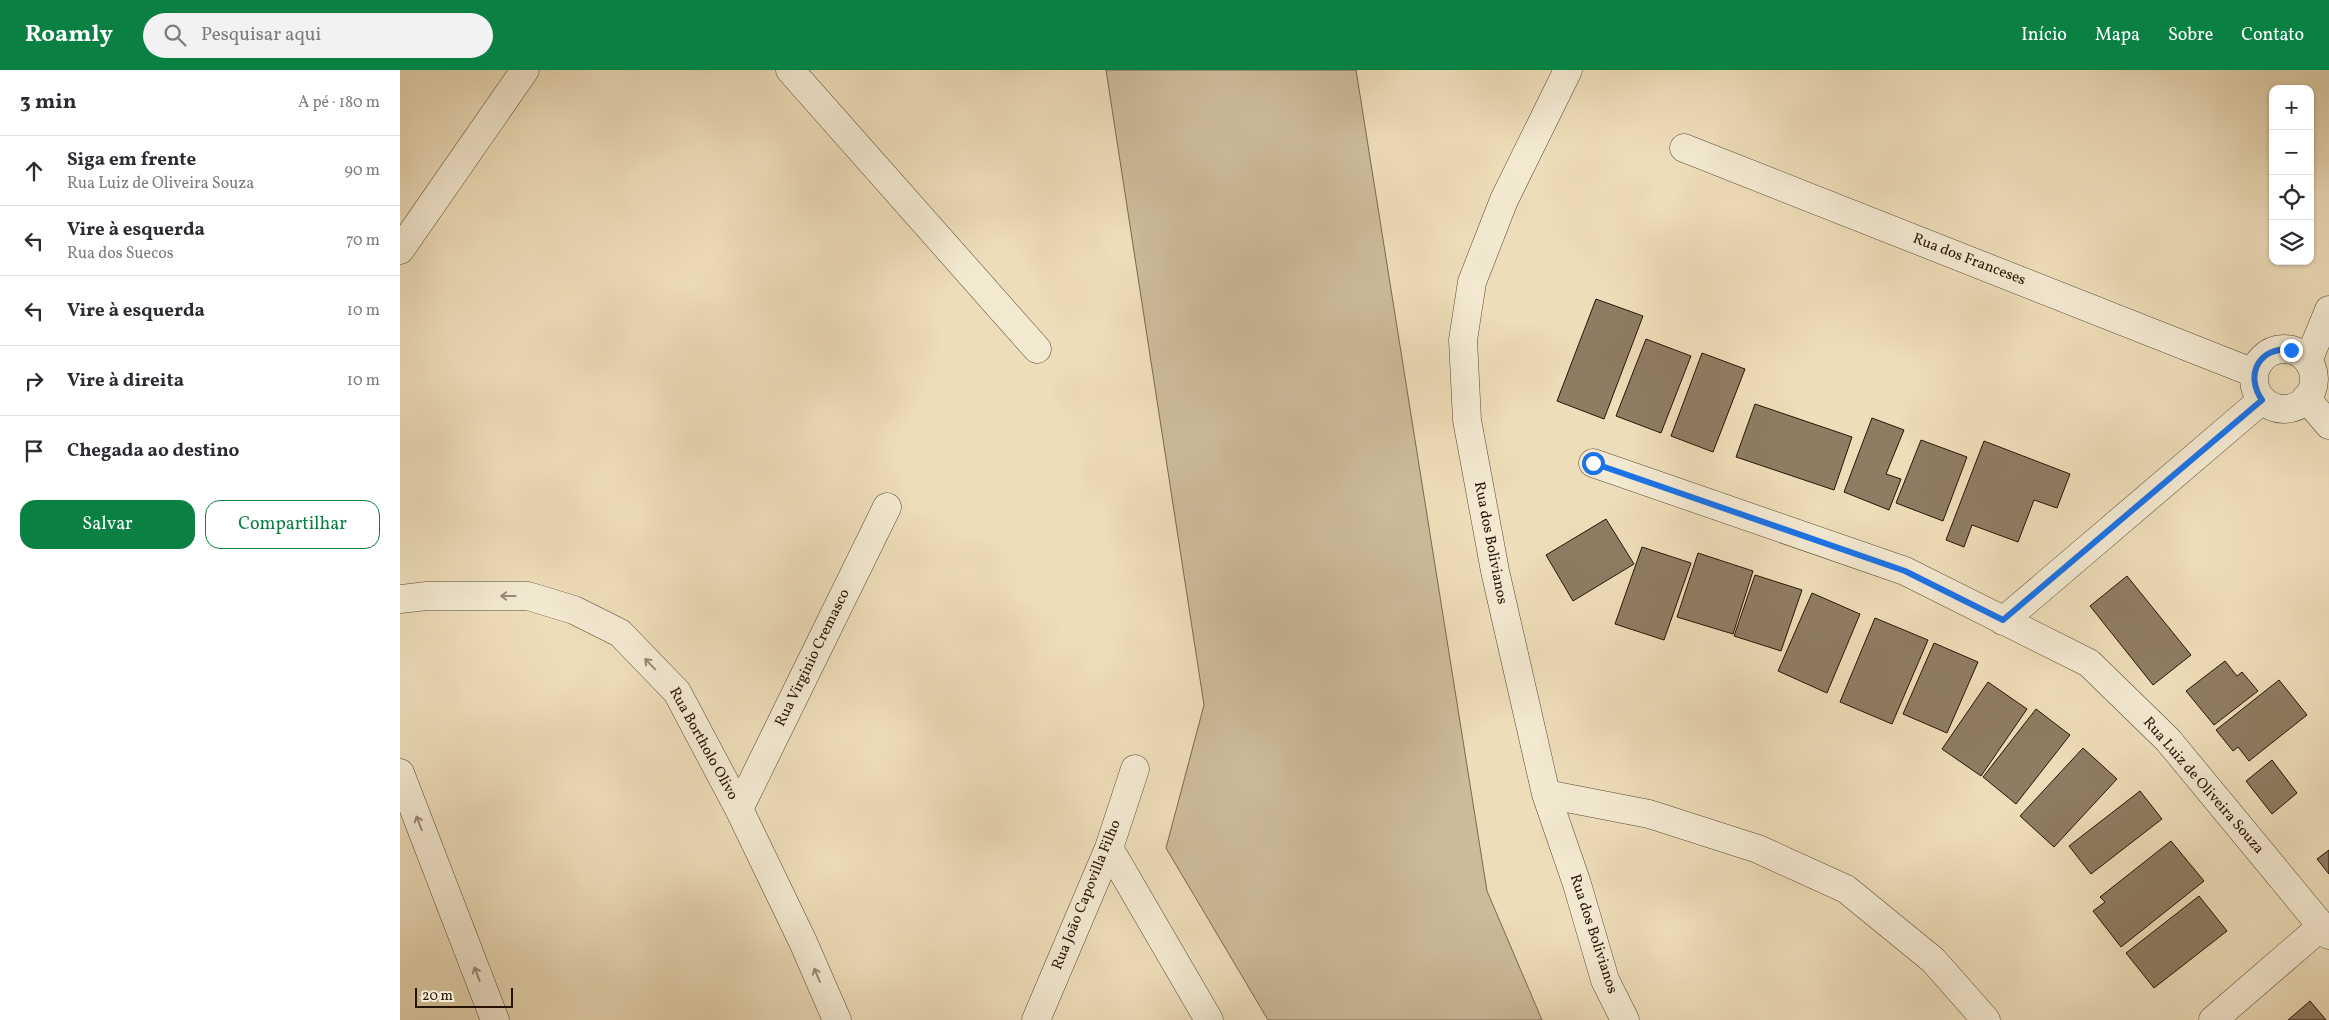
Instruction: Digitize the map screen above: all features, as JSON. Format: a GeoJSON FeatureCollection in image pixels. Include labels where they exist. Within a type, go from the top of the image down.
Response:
{"type":"FeatureCollection","features":[{"type":"Feature","properties":{"kind":"street"},"geometry":{"type":"LineString","coordinates":[[400,250],[525,70]]}},
{"type":"Feature","properties":{"kind":"street"},"geometry":{"type":"LineString","coordinates":[[790,70],[1037,349]]}},
{"type":"Feature","properties":{"kind":"street","name":"Rua dos Bolivianos"},"geometry":{"type":"LineString","coordinates":[[1568,70],[1504,200],[1472,282],[1463,340],[1468,429],[1493,561],[1546,794],[1577,884],[1605,980],[1625,1020]]}},
{"type":"Feature","properties":{"kind":"street","name":"Rua dos Franceses"},"geometry":{"type":"LineString","coordinates":[[1684,148],[2254,373]]}},
{"type":"Feature","properties":{"kind":"street"},"geometry":{"type":"LineString","coordinates":[[2308,361],[2329,310]]}},
{"type":"Feature","properties":{"kind":"street"},"geometry":{"type":"LineString","coordinates":[[2282,349],[2300,354],[2308,361],[2312,370],[2313,380],[2306,398],[2289,408],[2279,408],[2262,400],[2257,392],[2254,373],[2264,356],[2282,349]]}},
{"type":"Feature","properties":{"kind":"street"},"geometry":{"type":"LineString","coordinates":[[2306,398],[2329,425]]}},
{"type":"Feature","properties":{"kind":"street"},"geometry":{"type":"LineString","coordinates":[[2003,620],[2262,400]]}},
{"type":"Feature","properties":{"kind":"street","name":"Rua Luiz de Oliveira Souza"},"geometry":{"type":"LineString","coordinates":[[1593,463],[1905,571],[2089,663],[2168,740],[2325,930]]}},
{"type":"Feature","properties":{"kind":"street","name":"Rua Virginio Cremasco"},"geometry":{"type":"LineString","coordinates":[[739,809],[887,508]]}},
{"type":"Feature","properties":{"kind":"street","name":"Rua Bortholo Olivo"},"geometry":{"type":"LineString","coordinates":[[400,599],[427,596],[528,596],[574,610],[620,632],[677,692],[739,809],[804,942],[836,1020]]}},
{"type":"Feature","properties":{"kind":"street","name":"Rua João Capovilla Filho"},"geometry":{"type":"LineString","coordinates":[[1036,1020],[1109,848],[1135,770]]}},
{"type":"Feature","properties":{"kind":"street"},"geometry":{"type":"LineString","coordinates":[[403,790],[495,1020]]}},
{"type":"Feature","properties":{"kind":"street"},"geometry":{"type":"LineString","coordinates":[[1546,794],[1658,817],[1758,850],[1846,890],[1934,960],[1986,1020]]}},
{"type":"Feature","properties":{"kind":"street"},"geometry":{"type":"LineString","coordinates":[[1109,848],[1209,1020]]}},
{"type":"Feature","properties":{"kind":"street"},"geometry":{"type":"LineString","coordinates":[[2213,1020],[2325,930]]}},
{"type":"Feature","properties":{"kind":"shaded area"},"geometry":{"type":"Polygon","coordinates":[[[1106,70],[1356,70],[1487,891],[1542,1020],[1268,1020],[1166,848],[1204,705],[1106,70]]]}},
{"type":"Feature","properties":{"kind":"building"},"geometry":{"type":"Polygon","coordinates":[[[1596,299],[1643,316],[1604,419],[1557,401],[1596,299]]]}},
{"type":"Feature","properties":{"kind":"building"},"geometry":{"type":"Polygon","coordinates":[[[1646,339],[1691,356],[1661,433],[1616,416],[1646,339]]]}},
{"type":"Feature","properties":{"kind":"building"},"geometry":{"type":"Polygon","coordinates":[[[1702,353],[1745,369],[1713,452],[1671,436],[1702,353]]]}},
{"type":"Feature","properties":{"kind":"building"},"geometry":{"type":"Polygon","coordinates":[[[1755,404],[1852,437],[1834,490],[1736,457],[1755,404]]]}},
{"type":"Feature","properties":{"kind":"building"},"geometry":{"type":"Polygon","coordinates":[[[1872,418],[1904,430],[1886,474],[1901,479],[1889,510],[1844,492],[1872,418]]]}},
{"type":"Feature","properties":{"kind":"building"},"geometry":{"type":"Polygon","coordinates":[[[1921,440],[1967,457],[1943,521],[1896,503],[1921,440]]]}},
{"type":"Feature","properties":{"kind":"building"},"geometry":{"type":"Polygon","coordinates":[[[1984,441],[2070,474],[2057,508],[2034,500],[2018,542],[1972,525],[1964,547],[1946,540],[1984,441]]]}},
{"type":"Feature","properties":{"kind":"building"},"geometry":{"type":"Polygon","coordinates":[[[1606,519],[1634,564],[1573,601],[1546,555],[1606,519]]]}},
{"type":"Feature","properties":{"kind":"building"},"geometry":{"type":"Polygon","coordinates":[[[1642,547],[1691,563],[1664,640],[1615,624],[1642,547]]]}},
{"type":"Feature","properties":{"kind":"building"},"geometry":{"type":"Polygon","coordinates":[[[1698,553],[1753,571],[1733,634],[1677,617],[1698,553]]]}},
{"type":"Feature","properties":{"kind":"building"},"geometry":{"type":"Polygon","coordinates":[[[1755,575],[1802,590],[1781,651],[1734,636],[1755,575]]]}},
{"type":"Feature","properties":{"kind":"building"},"geometry":{"type":"Polygon","coordinates":[[[2127,576],[2191,655],[2153,685],[2090,606],[2127,576]]]}},
{"type":"Feature","properties":{"kind":"building"},"geometry":{"type":"Polygon","coordinates":[[[1812,593],[1860,614],[1827,693],[1778,671],[1812,593]]]}},
{"type":"Feature","properties":{"kind":"building"},"geometry":{"type":"Polygon","coordinates":[[[1875,618],[1928,640],[1892,724],[1840,702],[1875,618]]]}},
{"type":"Feature","properties":{"kind":"building"},"geometry":{"type":"Polygon","coordinates":[[[1934,643],[1978,662],[1947,733],[1903,714],[1934,643]]]}},
{"type":"Feature","properties":{"kind":"building"},"geometry":{"type":"Polygon","coordinates":[[[2225,661],[2237,676],[2242,672],[2258,691],[2214,725],[2186,691],[2225,661]]]}},
{"type":"Feature","properties":{"kind":"building"},"geometry":{"type":"Polygon","coordinates":[[[2279,680],[2307,715],[2249,761],[2238,747],[2233,751],[2216,730],[2279,680]]]}},
{"type":"Feature","properties":{"kind":"building"},"geometry":{"type":"Polygon","coordinates":[[[1988,682],[2027,709],[1981,776],[1942,749],[1988,682]]]}},
{"type":"Feature","properties":{"kind":"building"},"geometry":{"type":"Polygon","coordinates":[[[2036,709],[2070,735],[2016,804],[1983,777],[2036,709]]]}},
{"type":"Feature","properties":{"kind":"building"},"geometry":{"type":"Polygon","coordinates":[[[2083,748],[2117,779],[2054,847],[2020,816],[2083,748]]]}},
{"type":"Feature","properties":{"kind":"building"},"geometry":{"type":"Polygon","coordinates":[[[2272,760],[2297,793],[2272,814],[2246,781],[2272,760]]]}},
{"type":"Feature","properties":{"kind":"building"},"geometry":{"type":"Polygon","coordinates":[[[2140,791],[2162,819],[2091,874],[2069,846],[2140,791]]]}},
{"type":"Feature","properties":{"kind":"building"},"geometry":{"type":"Polygon","coordinates":[[[2171,841],[2204,881],[2121,947],[2093,911],[2105,902],[2100,897],[2171,841]]]}},
{"type":"Feature","properties":{"kind":"building"},"geometry":{"type":"Polygon","coordinates":[[[2329,850],[2329,874],[2317,859],[2329,850]]]}},
{"type":"Feature","properties":{"kind":"building"},"geometry":{"type":"Polygon","coordinates":[[[2199,896],[2227,931],[2154,988],[2126,953],[2199,896]]]}},
{"type":"Feature","properties":{"kind":"building"},"geometry":{"type":"Polygon","coordinates":[[[2310,1001],[2326,1020],[2288,1020],[2310,1001]]]}},
{"type":"Feature","properties":{"kind":"route"},"geometry":{"type":"LineString","coordinates":[[1593,463],[1905,571],[2003,620],[2262,400],[2254,382],[2254,373],[2258,364],[2264,356],[2272,351],[2291,350]]}}]}
